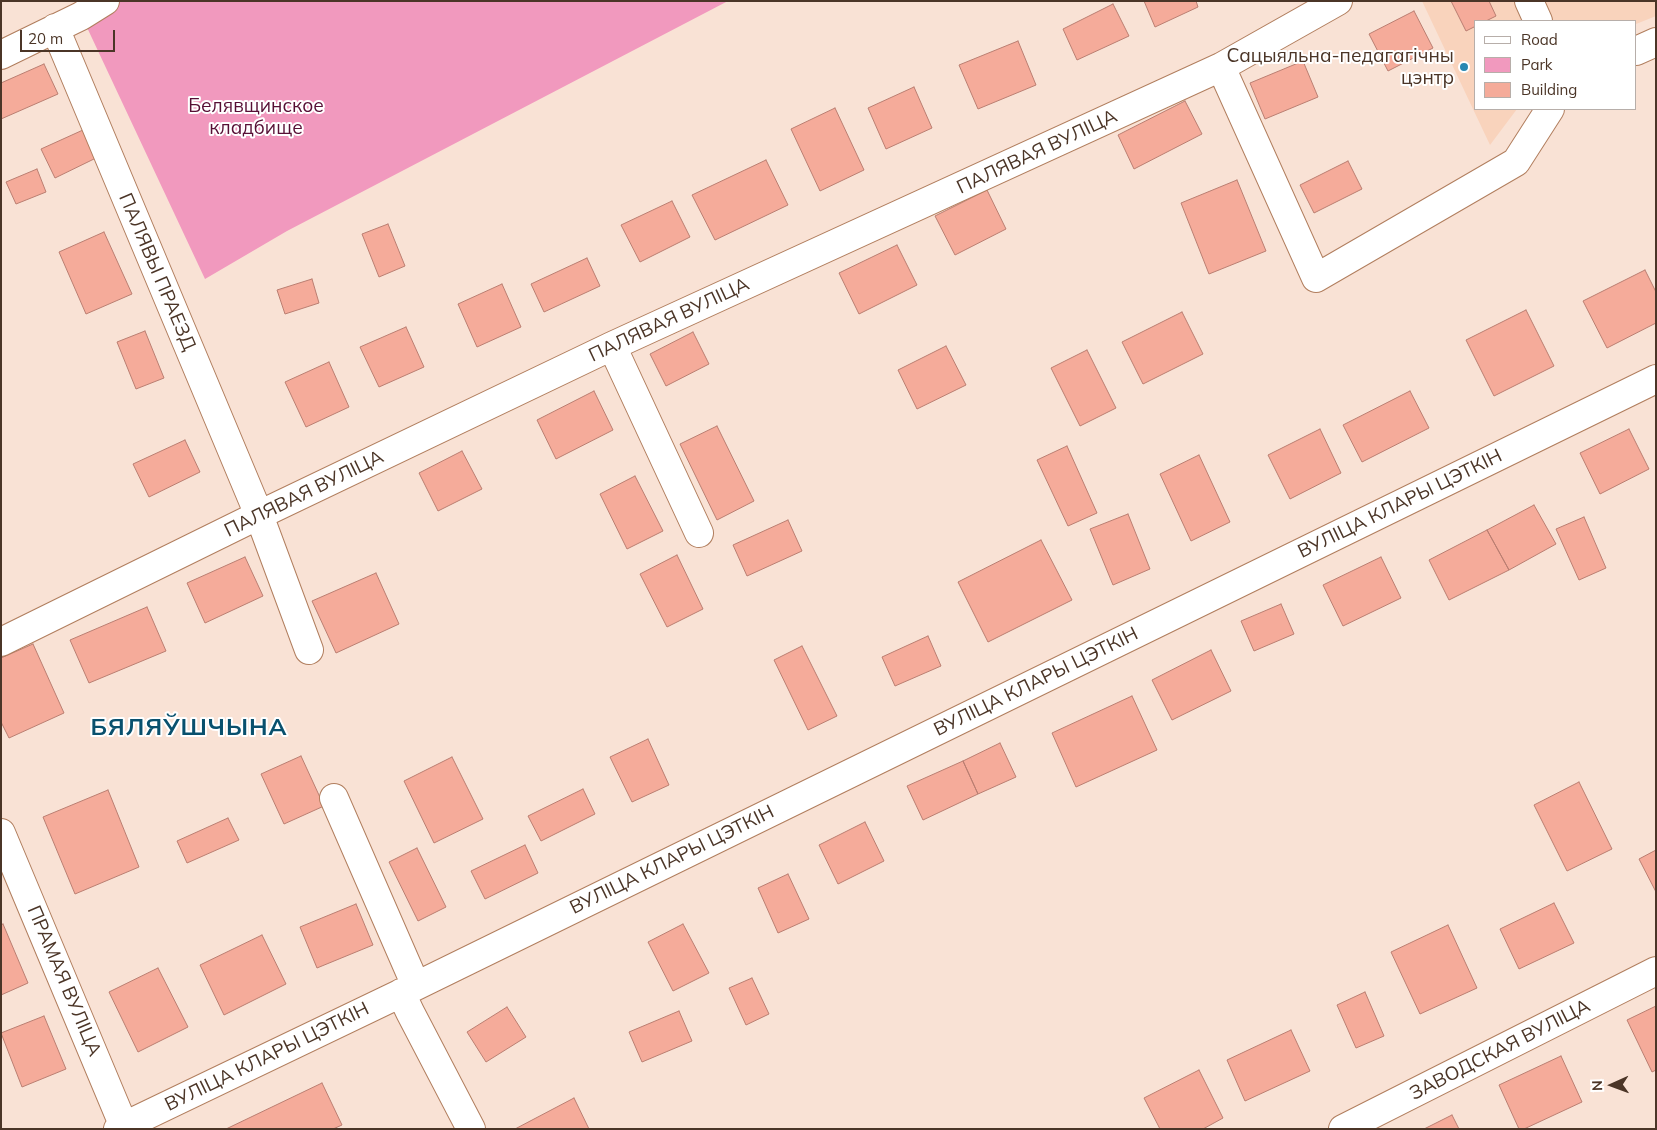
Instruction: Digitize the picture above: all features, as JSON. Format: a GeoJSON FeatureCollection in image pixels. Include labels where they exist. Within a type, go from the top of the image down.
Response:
{"type":"FeatureCollection","features":[{"type":"Feature","properties":{"kind":"street"},"geometry":{"type":"LineString","coordinates":[[1,55],[81,16],[105,1]]}},
{"type":"Feature","properties":{"kind":"street","name":"ПАЛЯВАЯ ВУЛІЦА"},"geometry":{"type":"LineString","coordinates":[[1,642],[612,346],[1221,67],[1338,1]]}},
{"type":"Feature","properties":{"kind":"street"},"geometry":{"type":"LineString","coordinates":[[1528,1],[1538,20]]}},
{"type":"Feature","properties":{"kind":"street","name":"ПАЛЯВЫ ПРАЕЗД"},"geometry":{"type":"LineString","coordinates":[[55,28],[259,516],[309,650]]}},
{"type":"Feature","properties":{"kind":"street"},"geometry":{"type":"LineString","coordinates":[[1637,50],[1656,42]]}},
{"type":"Feature","properties":{"kind":"street"},"geometry":{"type":"LineString","coordinates":[[1221,67],[1316,278],[1516,162],[1549,110]]}},
{"type":"Feature","properties":{"kind":"street"},"geometry":{"type":"LineString","coordinates":[[612,346],[699,533]]}},
{"type":"Feature","properties":{"kind":"street","name":"ВУЛІЦА КЛАРЫ ЦЭТКІН"},"geometry":{"type":"LineString","coordinates":[[122,1128],[1656,379]]}},
{"type":"Feature","properties":{"kind":"street"},"geometry":{"type":"LineString","coordinates":[[334,798],[408,989],[410,1012],[471,1129]]}},
{"type":"Feature","properties":{"kind":"street","name":"ПРАМАЯ ВУЛІЦА"},"geometry":{"type":"LineString","coordinates":[[1,833],[122,1128]]}},
{"type":"Feature","properties":{"kind":"street","name":"ЗАВОДСКАЯ ВУЛІЦА"},"geometry":{"type":"LineString","coordinates":[[1343,1129],[1656,972]]}},
{"type":"Feature","properties":{"kind":"shaded area","name":"Сацыяльна-педагагічны цэнтр"},"geometry":{"type":"Polygon","coordinates":[[[1422,1],[1656,1],[1656,16],[1637,24],[1637,20],[1474,20],[1474,110],[1516,110],[1490,145],[1422,1]]]}},
{"type":"Feature","properties":{"kind":"green space","name":"Белявщинское кладбище"},"geometry":{"type":"Polygon","coordinates":[[[81,1],[728,1],[287,231],[205,279],[76,4],[81,1]]]}},
{"type":"Feature","properties":{"kind":"building"},"geometry":{"type":"Polygon","coordinates":[[[1144,1],[1196,1],[1198,7],[1155,27],[1144,1]]]}},
{"type":"Feature","properties":{"kind":"building"},"geometry":{"type":"Polygon","coordinates":[[[1451,1],[1489,1],[1496,16],[1488,20],[1474,20],[1474,27],[1466,31],[1451,1]]]}},
{"type":"Feature","properties":{"kind":"building"},"geometry":{"type":"Polygon","coordinates":[[[1113,4],[1129,36],[1077,60],[1063,29],[1113,4]]]}},
{"type":"Feature","properties":{"kind":"building"},"geometry":{"type":"Polygon","coordinates":[[[1414,11],[1433,48],[1388,71],[1369,34],[1414,11]]]}},
{"type":"Feature","properties":{"kind":"building"},"geometry":{"type":"Polygon","coordinates":[[[1018,41],[1036,85],[978,109],[959,65],[1018,41]]]}},
{"type":"Feature","properties":{"kind":"building"},"geometry":{"type":"Polygon","coordinates":[[[1303,61],[1318,97],[1265,119],[1250,83],[1303,61]]]}},
{"type":"Feature","properties":{"kind":"building"},"geometry":{"type":"Polygon","coordinates":[[[44,64],[58,94],[1,119],[1,83],[44,64]]]}},
{"type":"Feature","properties":{"kind":"building"},"geometry":{"type":"Polygon","coordinates":[[[914,87],[932,128],[886,149],[868,108],[914,87]]]}},
{"type":"Feature","properties":{"kind":"building"},"geometry":{"type":"Polygon","coordinates":[[[1185,101],[1202,134],[1134,169],[1118,135],[1185,101]]]}},
{"type":"Feature","properties":{"kind":"building"},"geometry":{"type":"Polygon","coordinates":[[[835,108],[864,170],[820,191],[791,129],[835,108]]]}},
{"type":"Feature","properties":{"kind":"building"},"geometry":{"type":"Polygon","coordinates":[[[83,130],[96,158],[55,178],[41,149],[83,130]]]}},
{"type":"Feature","properties":{"kind":"building"},"geometry":{"type":"Polygon","coordinates":[[[766,160],[788,205],[715,240],[692,195],[766,160]]]}},
{"type":"Feature","properties":{"kind":"building"},"geometry":{"type":"Polygon","coordinates":[[[1348,161],[1362,189],[1314,213],[1300,185],[1348,161]]]}},
{"type":"Feature","properties":{"kind":"building"},"geometry":{"type":"Polygon","coordinates":[[[37,169],[46,192],[16,204],[6,182],[37,169]]]}},
{"type":"Feature","properties":{"kind":"building"},"geometry":{"type":"Polygon","coordinates":[[[1237,180],[1266,251],[1209,274],[1181,203],[1237,180]]]}},
{"type":"Feature","properties":{"kind":"building"},"geometry":{"type":"Polygon","coordinates":[[[987,190],[1006,229],[955,255],[935,216],[987,190]]]}},
{"type":"Feature","properties":{"kind":"building"},"geometry":{"type":"Polygon","coordinates":[[[672,201],[690,237],[640,262],[621,225],[672,201]]]}},
{"type":"Feature","properties":{"kind":"building"},"geometry":{"type":"Polygon","coordinates":[[[388,224],[405,266],[379,277],[362,234],[388,224]]]}},
{"type":"Feature","properties":{"kind":"building"},"geometry":{"type":"Polygon","coordinates":[[[104,232],[132,294],[86,314],[59,252],[104,232]]]}},
{"type":"Feature","properties":{"kind":"building"},"geometry":{"type":"Polygon","coordinates":[[[897,245],[917,285],[859,314],[839,273],[897,245]]]}},
{"type":"Feature","properties":{"kind":"building"},"geometry":{"type":"Polygon","coordinates":[[[587,258],[600,286],[544,312],[531,284],[587,258]]]}},
{"type":"Feature","properties":{"kind":"building"},"geometry":{"type":"Polygon","coordinates":[[[1645,270],[1656,292],[1656,323],[1607,348],[1583,301],[1645,270]]]}},
{"type":"Feature","properties":{"kind":"building"},"geometry":{"type":"Polygon","coordinates":[[[312,279],[319,303],[285,314],[277,290],[312,279]]]}},
{"type":"Feature","properties":{"kind":"building"},"geometry":{"type":"Polygon","coordinates":[[[502,284],[521,327],[477,347],[458,304],[502,284]]]}},
{"type":"Feature","properties":{"kind":"building"},"geometry":{"type":"Polygon","coordinates":[[[1526,310],[1554,366],[1494,396],[1466,340],[1526,310]]]}},
{"type":"Feature","properties":{"kind":"building"},"geometry":{"type":"Polygon","coordinates":[[[1182,312],[1203,354],[1143,384],[1122,342],[1182,312]]]}},
{"type":"Feature","properties":{"kind":"building"},"geometry":{"type":"Polygon","coordinates":[[[406,327],[424,367],[379,387],[360,347],[406,327]]]}},
{"type":"Feature","properties":{"kind":"building"},"geometry":{"type":"Polygon","coordinates":[[[145,331],[164,378],[136,389],[117,342],[145,331]]]}},
{"type":"Feature","properties":{"kind":"building"},"geometry":{"type":"Polygon","coordinates":[[[693,332],[709,364],[666,386],[650,354],[693,332]]]}},
{"type":"Feature","properties":{"kind":"building"},"geometry":{"type":"Polygon","coordinates":[[[946,346],[966,385],[917,409],[898,370],[946,346]]]}},
{"type":"Feature","properties":{"kind":"building"},"geometry":{"type":"Polygon","coordinates":[[[1087,350],[1116,408],[1080,426],[1051,368],[1087,350]]]}},
{"type":"Feature","properties":{"kind":"building"},"geometry":{"type":"Polygon","coordinates":[[[329,362],[349,407],[306,427],[285,382],[329,362]]]}},
{"type":"Feature","properties":{"kind":"building"},"geometry":{"type":"Polygon","coordinates":[[[594,391],[613,430],[556,459],[537,420],[594,391]]]}},
{"type":"Feature","properties":{"kind":"building"},"geometry":{"type":"Polygon","coordinates":[[[1410,391],[1429,428],[1362,462],[1343,425],[1410,391]]]}},
{"type":"Feature","properties":{"kind":"building"},"geometry":{"type":"Polygon","coordinates":[[[717,426],[754,501],[717,520],[680,444],[717,426]]]}},
{"type":"Feature","properties":{"kind":"building"},"geometry":{"type":"Polygon","coordinates":[[[1320,429],[1341,473],[1290,499],[1268,455],[1320,429]]]}},
{"type":"Feature","properties":{"kind":"building"},"geometry":{"type":"Polygon","coordinates":[[[1629,429],[1649,469],[1600,494],[1580,453],[1629,429]]]}},
{"type":"Feature","properties":{"kind":"building"},"geometry":{"type":"Polygon","coordinates":[[[185,440],[200,472],[149,497],[133,464],[185,440]]]}},
{"type":"Feature","properties":{"kind":"building"},"geometry":{"type":"Polygon","coordinates":[[[1067,446],[1097,513],[1068,526],[1037,460],[1067,446]]]}},
{"type":"Feature","properties":{"kind":"building"},"geometry":{"type":"Polygon","coordinates":[[[462,451],[482,489],[438,511],[419,473],[462,451]]]}},
{"type":"Feature","properties":{"kind":"building"},"geometry":{"type":"Polygon","coordinates":[[[1199,455],[1230,522],[1191,541],[1160,474],[1199,455]]]}},
{"type":"Feature","properties":{"kind":"building"},"geometry":{"type":"Polygon","coordinates":[[[635,476],[663,531],[627,549],[600,494],[635,476]]]}},
{"type":"Feature","properties":{"kind":"building"},"geometry":{"type":"Polygon","coordinates":[[[1534,505],[1556,544],[1509,570],[1487,530],[1534,505]]]}},
{"type":"Feature","properties":{"kind":"building"},"geometry":{"type":"Polygon","coordinates":[[[1128,514],[1150,569],[1113,585],[1090,529],[1128,514]]]}},
{"type":"Feature","properties":{"kind":"building"},"geometry":{"type":"Polygon","coordinates":[[[1584,517],[1606,568],[1579,580],[1556,529],[1584,517]]]}},
{"type":"Feature","properties":{"kind":"building"},"geometry":{"type":"Polygon","coordinates":[[[788,520],[802,551],[747,576],[733,545],[788,520]]]}},
{"type":"Feature","properties":{"kind":"building"},"geometry":{"type":"Polygon","coordinates":[[[1487,530],[1509,570],[1449,600],[1429,560],[1487,530]]]}},
{"type":"Feature","properties":{"kind":"building"},"geometry":{"type":"Polygon","coordinates":[[[1041,540],[1072,600],[988,642],[958,582],[1041,540]]]}},
{"type":"Feature","properties":{"kind":"building"},"geometry":{"type":"Polygon","coordinates":[[[677,555],[703,609],[667,627],[640,574],[677,555]]]}},
{"type":"Feature","properties":{"kind":"building"},"geometry":{"type":"Polygon","coordinates":[[[245,557],[263,596],[205,623],[187,583],[245,557]]]}},
{"type":"Feature","properties":{"kind":"building"},"geometry":{"type":"Polygon","coordinates":[[[1381,557],[1401,598],[1343,626],[1323,585],[1381,557]]]}},
{"type":"Feature","properties":{"kind":"building"},"geometry":{"type":"Polygon","coordinates":[[[376,573],[399,624],[336,653],[312,601],[376,573]]]}},
{"type":"Feature","properties":{"kind":"building"},"geometry":{"type":"Polygon","coordinates":[[[1281,604],[1294,634],[1254,651],[1241,621],[1281,604]]]}},
{"type":"Feature","properties":{"kind":"building"},"geometry":{"type":"Polygon","coordinates":[[[147,607],[166,651],[89,683],[70,640],[147,607]]]}},
{"type":"Feature","properties":{"kind":"building"},"geometry":{"type":"Polygon","coordinates":[[[928,636],[941,666],[895,686],[882,657],[928,636]]]}},
{"type":"Feature","properties":{"kind":"building"},"geometry":{"type":"Polygon","coordinates":[[[33,644],[64,713],[9,738],[1,722],[1,658],[33,644]]]}},
{"type":"Feature","properties":{"kind":"building"},"geometry":{"type":"Polygon","coordinates":[[[802,646],[837,716],[808,730],[774,660],[802,646]]]}},
{"type":"Feature","properties":{"kind":"building"},"geometry":{"type":"Polygon","coordinates":[[[1211,650],[1231,691],[1172,720],[1152,680],[1211,650]]]}},
{"type":"Feature","properties":{"kind":"building"},"geometry":{"type":"Polygon","coordinates":[[[1132,696],[1157,750],[1076,787],[1052,733],[1132,696]]]}},
{"type":"Feature","properties":{"kind":"building"},"geometry":{"type":"Polygon","coordinates":[[[648,739],[669,785],[632,802],[610,757],[648,739]]]}},
{"type":"Feature","properties":{"kind":"building"},"geometry":{"type":"Polygon","coordinates":[[[1000,743],[1016,777],[978,794],[963,761],[1000,743]]]}},
{"type":"Feature","properties":{"kind":"building"},"geometry":{"type":"Polygon","coordinates":[[[301,756],[324,806],[284,824],[261,774],[301,756]]]}},
{"type":"Feature","properties":{"kind":"building"},"geometry":{"type":"Polygon","coordinates":[[[452,757],[483,819],[434,843],[404,781],[452,757]]]}},
{"type":"Feature","properties":{"kind":"building"},"geometry":{"type":"Polygon","coordinates":[[[963,761],[978,794],[923,820],[907,786],[963,761]]]}},
{"type":"Feature","properties":{"kind":"building"},"geometry":{"type":"Polygon","coordinates":[[[1579,782],[1612,849],[1567,871],[1534,805],[1579,782]]]}},
{"type":"Feature","properties":{"kind":"building"},"geometry":{"type":"Polygon","coordinates":[[[583,789],[595,814],[541,841],[528,816],[583,789]]]}},
{"type":"Feature","properties":{"kind":"building"},"geometry":{"type":"Polygon","coordinates":[[[108,790],[139,867],[75,894],[43,817],[108,790]]]}},
{"type":"Feature","properties":{"kind":"building"},"geometry":{"type":"Polygon","coordinates":[[[228,818],[239,840],[187,863],[177,841],[228,818]]]}},
{"type":"Feature","properties":{"kind":"building"},"geometry":{"type":"Polygon","coordinates":[[[865,822],[884,861],[838,884],[819,845],[865,822]]]}},
{"type":"Feature","properties":{"kind":"building"},"geometry":{"type":"Polygon","coordinates":[[[525,845],[538,873],[485,899],[471,871],[525,845]]]}},
{"type":"Feature","properties":{"kind":"building"},"geometry":{"type":"Polygon","coordinates":[[[417,848],[446,907],[418,921],[389,862],[417,848]]]}},
{"type":"Feature","properties":{"kind":"building"},"geometry":{"type":"Polygon","coordinates":[[[1656,850],[1656,892],[1639,859],[1656,850]]]}},
{"type":"Feature","properties":{"kind":"building"},"geometry":{"type":"Polygon","coordinates":[[[788,874],[809,919],[778,933],[758,888],[788,874]]]}},
{"type":"Feature","properties":{"kind":"building"},"geometry":{"type":"Polygon","coordinates":[[[1554,903],[1574,943],[1519,969],[1500,929],[1554,903]]]}},
{"type":"Feature","properties":{"kind":"building"},"geometry":{"type":"Polygon","coordinates":[[[356,904],[373,945],[317,968],[300,927],[356,904]]]}},
{"type":"Feature","properties":{"kind":"building"},"geometry":{"type":"Polygon","coordinates":[[[3,924],[28,983],[1,995],[1,925],[3,924]]]}},
{"type":"Feature","properties":{"kind":"building"},"geometry":{"type":"Polygon","coordinates":[[[683,924],[709,973],[673,991],[648,942],[683,924]]]}},
{"type":"Feature","properties":{"kind":"building"},"geometry":{"type":"Polygon","coordinates":[[[1448,925],[1477,988],[1420,1014],[1391,952],[1448,925]]]}},
{"type":"Feature","properties":{"kind":"building"},"geometry":{"type":"Polygon","coordinates":[[[262,935],[286,984],[224,1015],[200,965],[262,935]]]}},
{"type":"Feature","properties":{"kind":"building"},"geometry":{"type":"Polygon","coordinates":[[[158,968],[188,1027],[138,1052],[109,992],[158,968]]]}},
{"type":"Feature","properties":{"kind":"building"},"geometry":{"type":"Polygon","coordinates":[[[752,978],[769,1014],[746,1025],[729,988],[752,978]]]}},
{"type":"Feature","properties":{"kind":"building"},"geometry":{"type":"Polygon","coordinates":[[[1365,992],[1384,1036],[1356,1048],[1337,1005],[1365,992]]]}},
{"type":"Feature","properties":{"kind":"building"},"geometry":{"type":"Polygon","coordinates":[[[1656,1006],[1656,1070],[1652,1072],[1627,1020],[1656,1006]]]}},
{"type":"Feature","properties":{"kind":"building"},"geometry":{"type":"Polygon","coordinates":[[[507,1007],[526,1037],[486,1062],[467,1032],[507,1007]]]}},
{"type":"Feature","properties":{"kind":"building"},"geometry":{"type":"Polygon","coordinates":[[[679,1011],[692,1041],[642,1062],[629,1032],[679,1011]]]}},
{"type":"Feature","properties":{"kind":"building"},"geometry":{"type":"Polygon","coordinates":[[[44,1016],[66,1069],[22,1087],[1,1033],[44,1016]]]}},
{"type":"Feature","properties":{"kind":"building"},"geometry":{"type":"Polygon","coordinates":[[[1291,1030],[1310,1071],[1245,1101],[1227,1060],[1291,1030]]]}},
{"type":"Feature","properties":{"kind":"building"},"geometry":{"type":"Polygon","coordinates":[[[1561,1056],[1582,1102],[1524,1129],[1519,1129],[1499,1085],[1561,1056]]]}},
{"type":"Feature","properties":{"kind":"building"},"geometry":{"type":"Polygon","coordinates":[[[1199,1070],[1223,1118],[1203,1129],[1160,1129],[1144,1098],[1199,1070]]]}},
{"type":"Feature","properties":{"kind":"building"},"geometry":{"type":"Polygon","coordinates":[[[322,1083],[342,1125],[333,1129],[226,1129],[322,1083]]]}},
{"type":"Feature","properties":{"kind":"building"},"geometry":{"type":"Polygon","coordinates":[[[574,1098],[589,1129],[515,1129],[574,1098]]]}},
{"type":"Feature","properties":{"kind":"building"},"geometry":{"type":"Polygon","coordinates":[[[1452,1115],[1459,1129],[1424,1129],[1452,1115]]]}},
{"type":"Feature","properties":{"kind":"place","name":"Сацыяльна-педагагічны цэнтр"},"geometry":{"type":"Point","coordinates":[1464,67]}},
{"type":"Feature","properties":{"kind":"district","name":"БЯЛЯЎШЧЫНА"},"geometry":{"type":"Point","coordinates":[189,728]}}]}
